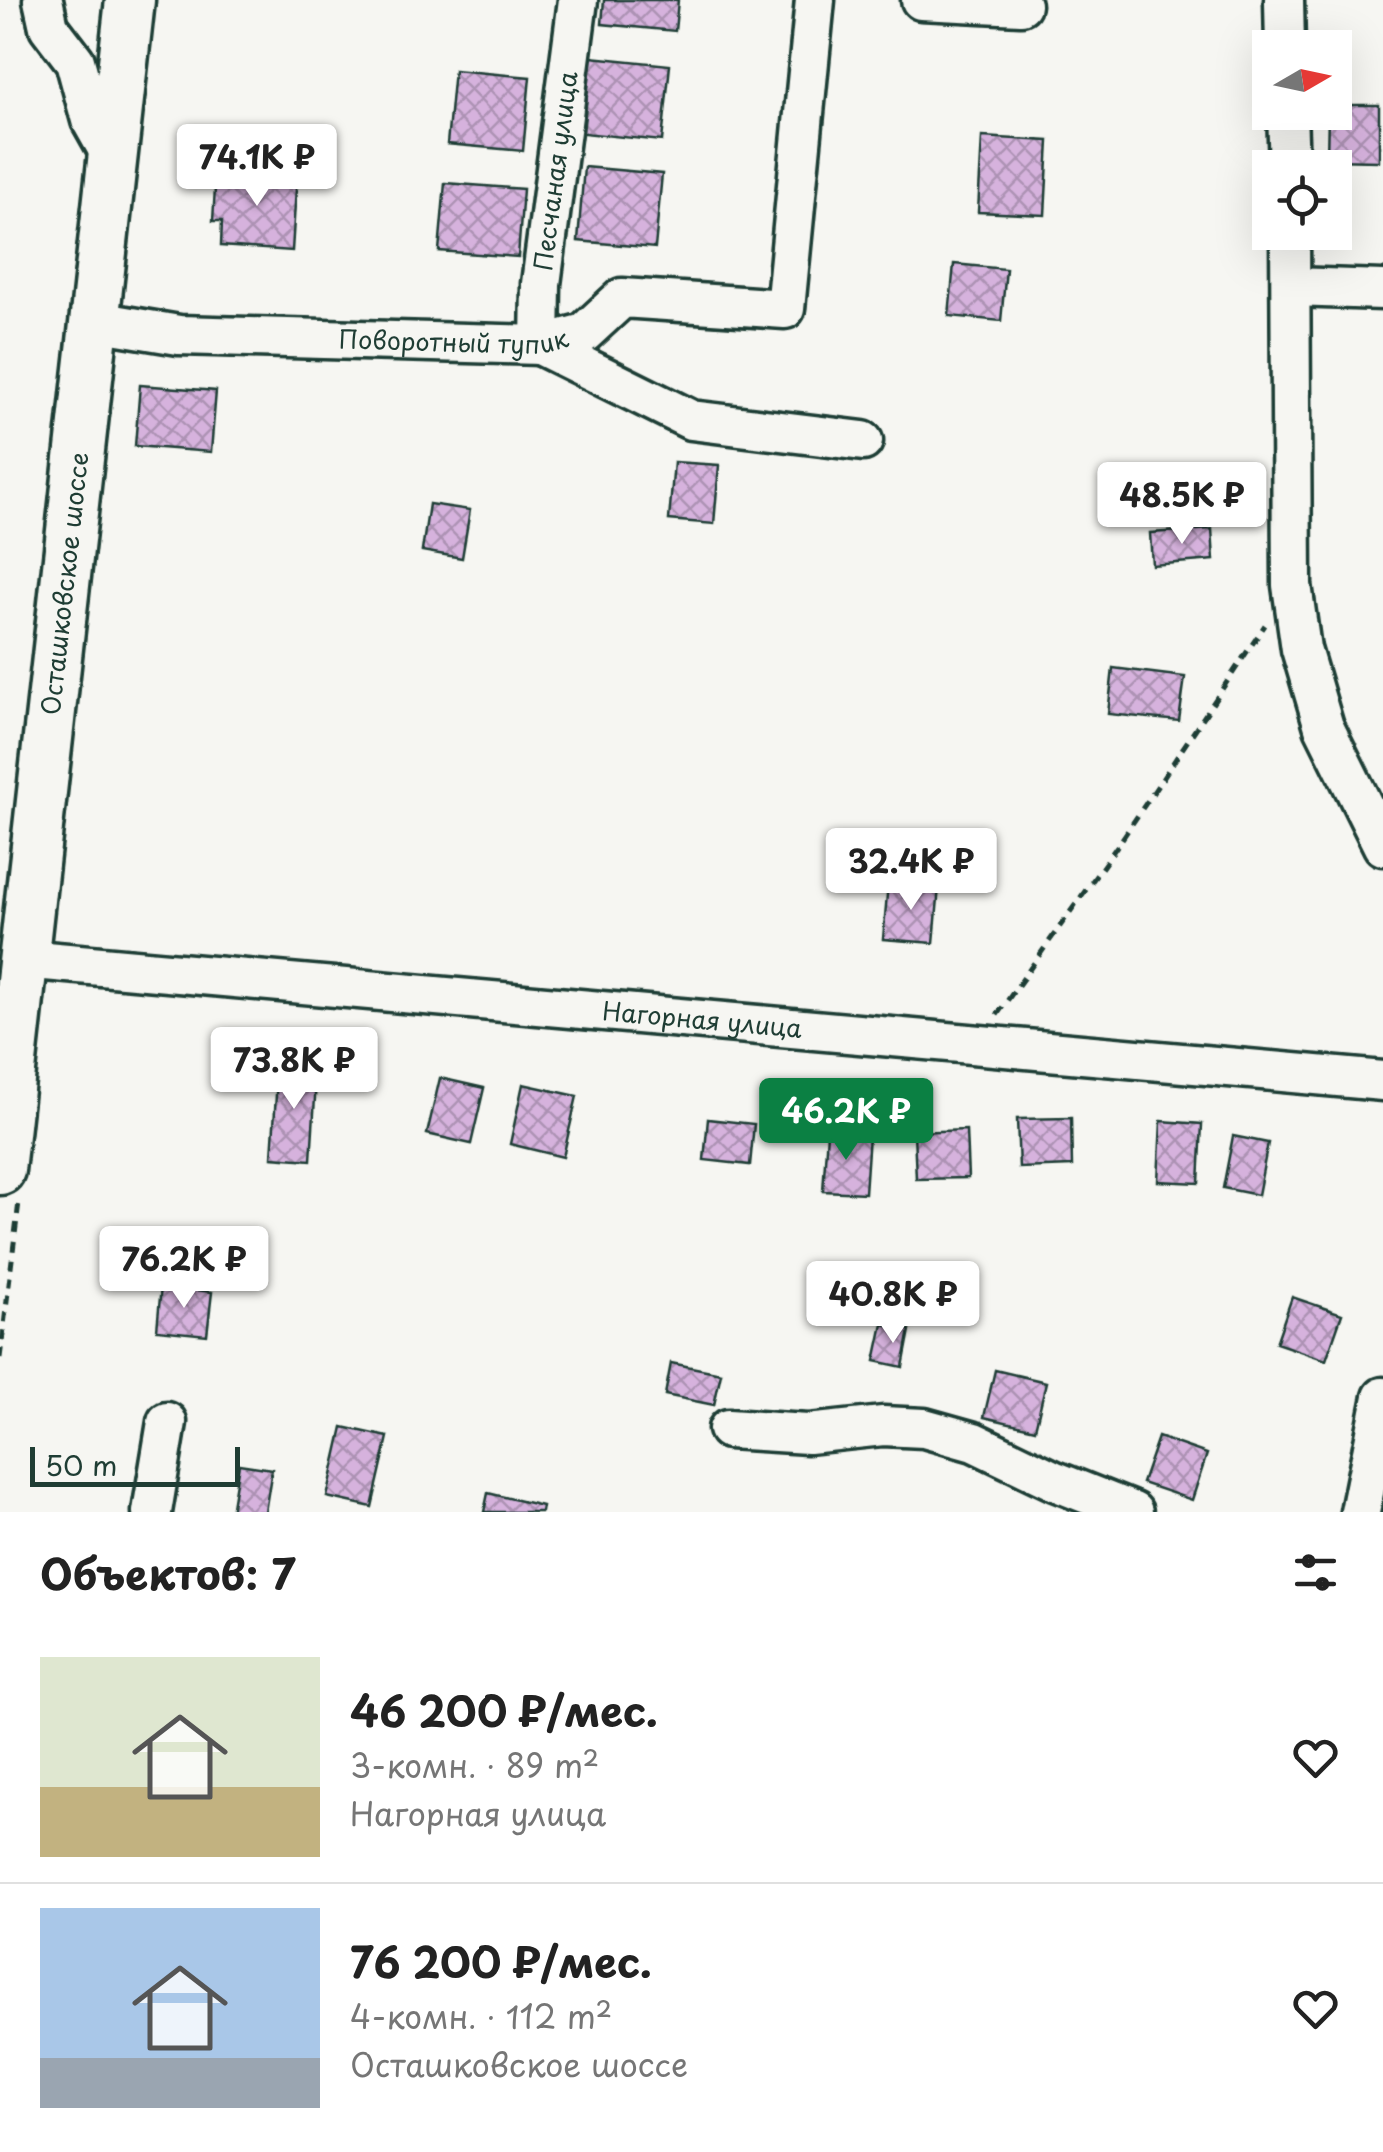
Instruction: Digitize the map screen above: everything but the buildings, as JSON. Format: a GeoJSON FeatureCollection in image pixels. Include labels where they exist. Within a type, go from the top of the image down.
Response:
{"type":"FeatureCollection","features":[{"type":"Feature","properties":{"kind":"main road","name":"Осташковское шоссе"},"geometry":{"type":"LineString","coordinates":[[0,1170],[130,0]]}},
{"type":"Feature","properties":{"kind":"street"},"geometry":{"type":"LineString","coordinates":[[44,0],[49,27],[75,61],[91,120],[112,159]]}},
{"type":"Feature","properties":{"kind":"street","name":"Песчаная улица"},"geometry":{"type":"LineString","coordinates":[[540,345],[541,284],[578,0]]}},
{"type":"Feature","properties":{"kind":"street","name":"Поворотный тупик"},"geometry":{"type":"LineString","coordinates":[[95,321],[179,335],[540,345],[584,334],[622,298],[785,309],[816,0]]}},
{"type":"Feature","properties":{"kind":"street"},"geometry":{"type":"LineString","coordinates":[[921,0],[1021,5]]}},
{"type":"Feature","properties":{"kind":"street"},"geometry":{"type":"LineString","coordinates":[[1284,0],[1285,30]]}},
{"type":"Feature","properties":{"kind":"street"},"geometry":{"type":"LineString","coordinates":[[1291,250],[1292,585],[1301,650],[1324,727],[1383,846]]}},
{"type":"Feature","properties":{"kind":"street"},"geometry":{"type":"LineString","coordinates":[[1292,287],[1383,290]]}},
{"type":"Feature","properties":{"kind":"street"},"geometry":{"type":"LineString","coordinates":[[540,345],[606,352]]}},
{"type":"Feature","properties":{"kind":"street"},"geometry":{"type":"LineString","coordinates":[[540,345],[691,420],[864,441]]}},
{"type":"Feature","properties":{"kind":"street","name":"Нагорная улица"},"geometry":{"type":"LineString","coordinates":[[23,959],[1383,1081]]}},
{"type":"Feature","properties":{"kind":"street"},"geometry":{"type":"LineString","coordinates":[[1360,1512],[1383,1396]]}},
{"type":"Feature","properties":{"kind":"street"},"geometry":{"type":"LineString","coordinates":[[152,1512],[167,1422]]}},
{"type":"Feature","properties":{"kind":"street"},"geometry":{"type":"LineString","coordinates":[[728,1430],[808,1434],[883,1426],[924,1428],[974,1442],[1133,1512]]}},
{"type":"Feature","properties":{"kind":"path"},"geometry":{"type":"LineString","coordinates":[[978,1043],[1122,839],[1292,585]]}}]}
